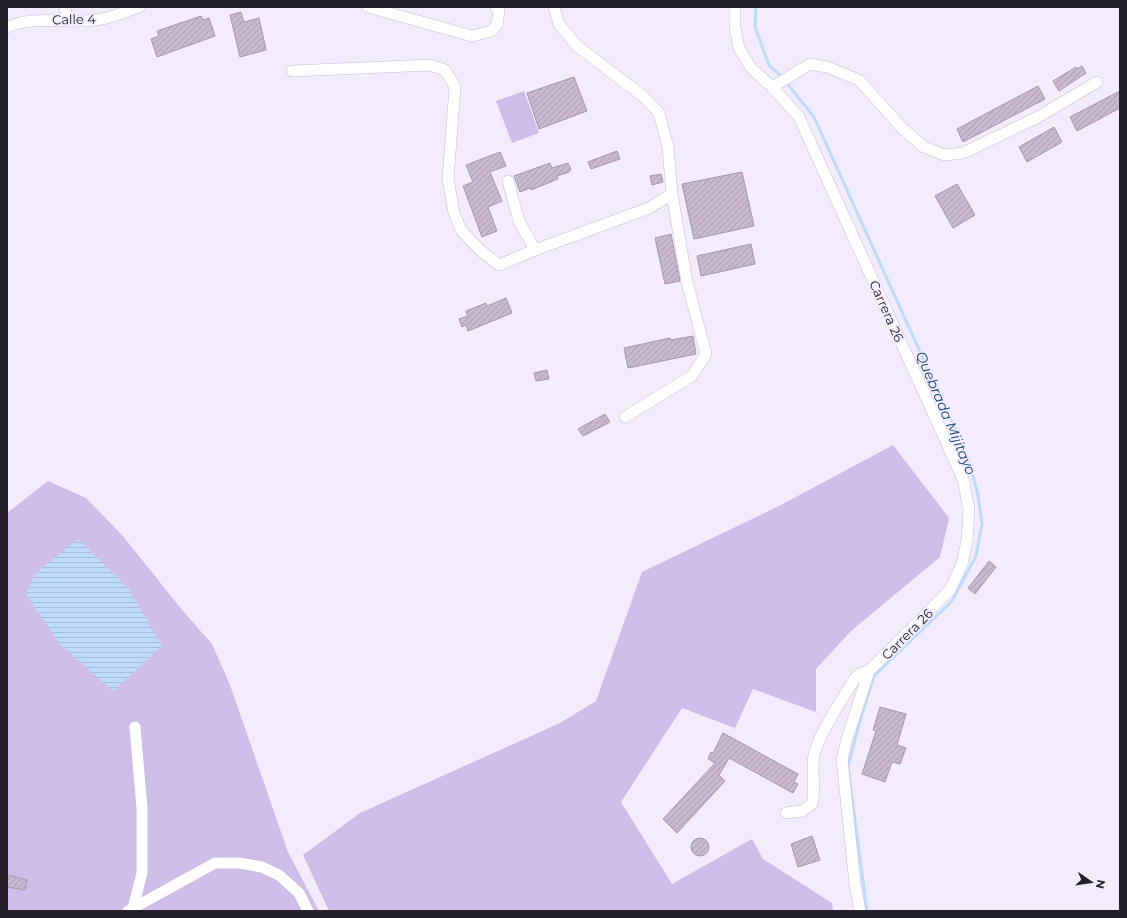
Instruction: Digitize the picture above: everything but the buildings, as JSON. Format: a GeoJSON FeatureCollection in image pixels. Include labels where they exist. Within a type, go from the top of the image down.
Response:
{"type":"FeatureCollection","features":[{"type":"Feature","properties":{"kind":"street"},"geometry":{"type":"LineString","coordinates":[[65,7],[67,20]]}},
{"type":"Feature","properties":{"kind":"street","name":"Calle 4"},"geometry":{"type":"LineString","coordinates":[[7,27],[18,23],[46,20],[96,20],[139,7]]}},
{"type":"Feature","properties":{"kind":"street"},"geometry":{"type":"LineString","coordinates":[[368,7],[472,36],[491,31],[497,25],[499,11],[496,7]]}},
{"type":"Feature","properties":{"kind":"street"},"geometry":{"type":"LineString","coordinates":[[554,7],[559,24],[577,46],[644,97],[659,113],[668,147],[672,194],[687,282],[706,354],[692,376],[625,417]]}},
{"type":"Feature","properties":{"kind":"street","name":"Carrera 26"},"geometry":{"type":"LineString","coordinates":[[735,7],[735,28],[739,48],[751,68],[772,87],[799,118],[964,479],[969,509],[967,541],[962,564],[950,590],[869,671],[847,739],[842,759],[855,884],[860,911]]}},
{"type":"Feature","properties":{"kind":"street"},"geometry":{"type":"LineString","coordinates":[[292,71],[430,64],[445,70],[455,87],[448,179],[454,213],[461,230],[480,250],[499,265],[534,250],[649,208],[672,194]]}},
{"type":"Feature","properties":{"kind":"street"},"geometry":{"type":"LineString","coordinates":[[772,87],[792,73],[810,64],[819,64],[859,80],[903,130],[924,147],[944,155],[963,153],[1038,117],[1097,82]]}},
{"type":"Feature","properties":{"kind":"street"},"geometry":{"type":"LineString","coordinates":[[508,181],[519,221],[534,250]]}},
{"type":"Feature","properties":{"kind":"street"},"geometry":{"type":"LineString","coordinates":[[786,813],[802,811],[812,804],[815,795],[814,755],[820,740],[856,677],[861,673],[869,671]]}},
{"type":"Feature","properties":{"kind":"street"},"geometry":{"type":"LineString","coordinates":[[131,910],[142,866],[142,808],[135,727]]}},
{"type":"Feature","properties":{"kind":"street"},"geometry":{"type":"LineString","coordinates":[[131,910],[215,863],[239,863],[262,867],[279,875],[299,893],[308,911]]}},
{"type":"Feature","properties":{"kind":"shaded area"},"geometry":{"type":"Polygon","coordinates":[[[524,91],[539,133],[512,143],[496,101],[524,91]]]}},
{"type":"Feature","properties":{"kind":"shaded area"},"geometry":{"type":"Polygon","coordinates":[[[893,445],[949,518],[940,557],[851,631],[816,669],[816,712],[753,689],[735,728],[682,708],[621,802],[672,884],[752,839],[763,859],[832,903],[833,911],[329,911],[303,855],[360,813],[560,723],[596,701],[642,572],[781,505],[893,445]]]}},
{"type":"Feature","properties":{"kind":"shaded area"},"geometry":{"type":"Polygon","coordinates":[[[48,481],[86,498],[122,535],[183,611],[212,644],[230,685],[288,852],[319,911],[7,911],[7,513],[48,481]]]}},
{"type":"Feature","properties":{"kind":"water"},"geometry":{"type":"Polygon","coordinates":[[[78,539],[128,588],[162,646],[113,691],[61,645],[26,594],[36,573],[78,539]]]}},
{"type":"Feature","properties":{"kind":"waterway","name":"Quebrada Mijitayo"},"geometry":{"type":"LineString","coordinates":[[756,7],[755,27],[769,65],[782,77],[814,117],[968,458],[978,495],[982,524],[976,556],[952,601],[874,676],[859,724],[848,767],[867,911]]}}]}
